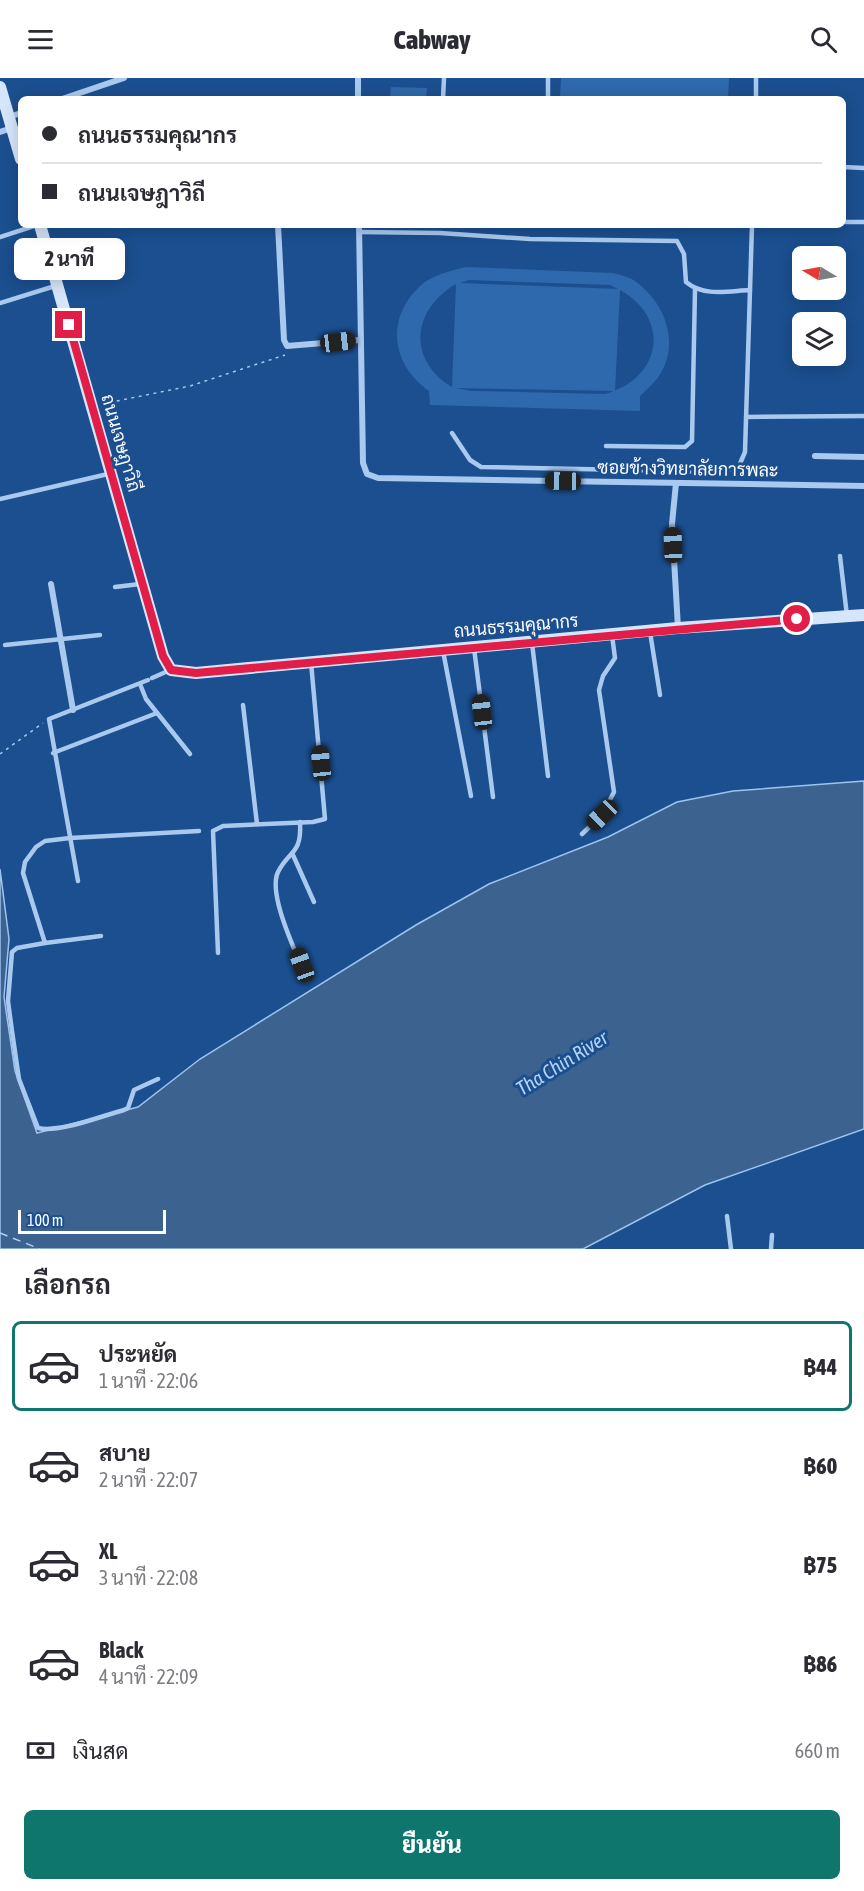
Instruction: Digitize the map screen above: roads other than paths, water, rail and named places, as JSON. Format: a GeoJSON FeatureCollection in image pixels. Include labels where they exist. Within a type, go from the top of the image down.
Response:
{"type":"FeatureCollection","features":[{"type":"Feature","properties":{"kind":"street"},"geometry":{"type":"LineString","coordinates":[[71,96],[124,78]]}},
{"type":"Feature","properties":{"kind":"street"},"geometry":{"type":"LineString","coordinates":[[358,78],[358,96]]}},
{"type":"Feature","properties":{"kind":"street"},"geometry":{"type":"LineString","coordinates":[[0,87],[18,149]]}},
{"type":"Feature","properties":{"kind":"street","name":"ถนนเจษฎาวิถี"},"geometry":{"type":"LineString","coordinates":[[40,228],[163,656],[171,670]]}},
{"type":"Feature","properties":{"kind":"street"},"geometry":{"type":"LineString","coordinates":[[278,228],[286,346],[292,348],[360,340]]}},
{"type":"Feature","properties":{"kind":"street","name":"ซอยข้างวิทยาลัยการพละ"},"geometry":{"type":"LineString","coordinates":[[359,228],[363,462],[364,470],[372,476],[864,486]]}},
{"type":"Feature","properties":{"kind":"street"},"geometry":{"type":"LineString","coordinates":[[815,456],[864,457]]}},
{"type":"Feature","properties":{"kind":"street"},"geometry":{"type":"LineString","coordinates":[[676,483],[672,524],[678,628]]}},
{"type":"Feature","properties":{"kind":"street"},"geometry":{"type":"LineString","coordinates":[[51,584],[73,710]]}},
{"type":"Feature","properties":{"kind":"street","name":"ถนนธรรมคุณากร"},"geometry":{"type":"LineString","coordinates":[[171,670],[189,674],[678,628],[864,615]]}},
{"type":"Feature","properties":{"kind":"lane"},"geometry":{"type":"LineString","coordinates":[[443,96],[444,78]]}},
{"type":"Feature","properties":{"kind":"lane"},"geometry":{"type":"LineString","coordinates":[[548,78],[548,96]]}},
{"type":"Feature","properties":{"kind":"lane"},"geometry":{"type":"LineString","coordinates":[[756,78],[756,96]]}},
{"type":"Feature","properties":{"kind":"lane"},"geometry":{"type":"LineString","coordinates":[[846,167],[864,168]]}},
{"type":"Feature","properties":{"kind":"lane"},"geometry":{"type":"LineString","coordinates":[[846,222],[864,222]]}},
{"type":"Feature","properties":{"kind":"lane"},"geometry":{"type":"LineString","coordinates":[[0,237],[29,228]]}},
{"type":"Feature","properties":{"kind":"lane"},"geometry":{"type":"LineString","coordinates":[[359,228],[530,239],[677,241],[684,254],[687,282],[695,289],[704,292],[750,290]]}},
{"type":"Feature","properties":{"kind":"lane"},"geometry":{"type":"LineString","coordinates":[[440,228],[440,233]]}},
{"type":"Feature","properties":{"kind":"lane"},"geometry":{"type":"LineString","coordinates":[[452,433],[470,460],[481,467],[721,472],[739,466],[743,460],[746,417],[752,228]]}},
{"type":"Feature","properties":{"kind":"lane"},"geometry":{"type":"LineString","coordinates":[[0,303],[57,285]]}},
{"type":"Feature","properties":{"kind":"lane"},"geometry":{"type":"LineString","coordinates":[[606,446],[685,447],[692,441],[695,289]]}},
{"type":"Feature","properties":{"kind":"lane"},"geometry":{"type":"LineString","coordinates":[[746,417],[864,416]]}},
{"type":"Feature","properties":{"kind":"lane"},"geometry":{"type":"LineString","coordinates":[[0,499],[111,473]]}},
{"type":"Feature","properties":{"kind":"lane"},"geometry":{"type":"LineString","coordinates":[[840,556],[847,616]]}},
{"type":"Feature","properties":{"kind":"lane"},"geometry":{"type":"LineString","coordinates":[[115,587],[142,583]]}},
{"type":"Feature","properties":{"kind":"lane"},"geometry":{"type":"LineString","coordinates":[[649,631],[660,695]]}},
{"type":"Feature","properties":{"kind":"lane"},"geometry":{"type":"LineString","coordinates":[[5,645],[100,634]]}},
{"type":"Feature","properties":{"kind":"lane"},"geometry":{"type":"LineString","coordinates":[[582,834],[602,815],[614,792],[599,690],[603,676],[615,658],[612,635]]}},
{"type":"Feature","properties":{"kind":"lane"},"geometry":{"type":"LineString","coordinates":[[532,643],[548,776]]}},
{"type":"Feature","properties":{"kind":"lane"},"geometry":{"type":"LineString","coordinates":[[474,648],[493,797]]}},
{"type":"Feature","properties":{"kind":"lane"},"geometry":{"type":"LineString","coordinates":[[443,651],[471,796]]}},
{"type":"Feature","properties":{"kind":"lane"},"geometry":{"type":"LineString","coordinates":[[218,953],[212,835],[223,826],[322,821],[326,811],[310,662]]}},
{"type":"Feature","properties":{"kind":"lane"},"geometry":{"type":"LineString","coordinates":[[78,881],[53,753],[49,719],[171,670]]}},
{"type":"Feature","properties":{"kind":"lane"},"geometry":{"type":"LineString","coordinates":[[140,684],[146,699],[190,754]]}},
{"type":"Feature","properties":{"kind":"lane"},"geometry":{"type":"LineString","coordinates":[[243,705],[257,824]]}},
{"type":"Feature","properties":{"kind":"lane"},"geometry":{"type":"LineString","coordinates":[[53,753],[157,712]]}},
{"type":"Feature","properties":{"kind":"lane"},"geometry":{"type":"LineString","coordinates":[[300,822],[301,834],[293,855],[278,872],[277,901],[307,980]]}},
{"type":"Feature","properties":{"kind":"lane"},"geometry":{"type":"LineString","coordinates":[[45,943],[24,883],[25,862],[31,851],[45,841],[69,837],[200,831]]}},
{"type":"Feature","properties":{"kind":"lane"},"geometry":{"type":"LineString","coordinates":[[293,855],[314,902]]}},
{"type":"Feature","properties":{"kind":"lane"},"geometry":{"type":"LineString","coordinates":[[101,936],[17,948],[12,952],[8,1001],[19,1078],[38,1128],[45,1130],[124,1110],[128,1108],[134,1090],[158,1079]]}},
{"type":"Feature","properties":{"kind":"lane"},"geometry":{"type":"LineString","coordinates":[[727,1216],[731,1249]]}},
{"type":"Feature","properties":{"kind":"lane"},"geometry":{"type":"LineString","coordinates":[[771,1249],[772,1235]]}},
{"type":"Feature","properties":{"kind":"water","name":"Tha Chin River"},"geometry":{"type":"Polygon","coordinates":[[[864,781],[864,1129],[705,1185],[583,1249],[0,1249],[0,869],[9,939],[4,997],[15,1071],[37,1133],[138,1107],[200,1059],[416,925],[489,884],[608,837],[677,802],[733,791],[864,781]]]}}]}
